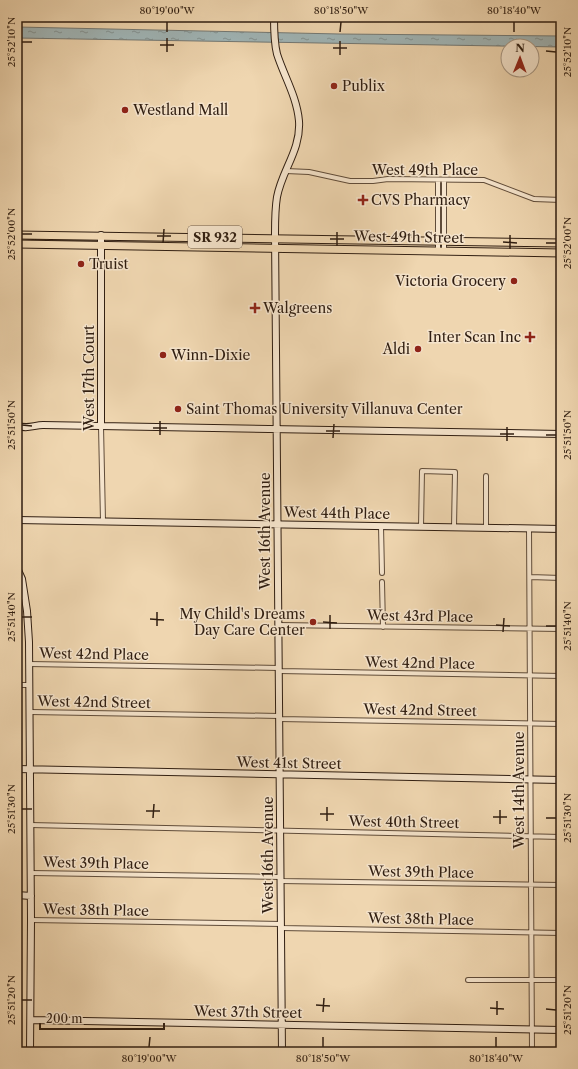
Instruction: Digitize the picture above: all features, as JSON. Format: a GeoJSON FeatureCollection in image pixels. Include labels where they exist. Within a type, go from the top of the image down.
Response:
{"type":"FeatureCollection","features":[{"type":"Feature","properties":{"kind":"main road","name":"West 49th Street"},"geometry":{"type":"LineString","coordinates":[[17,235],[561,243]]}},
{"type":"Feature","properties":{"kind":"main road"},"geometry":{"type":"LineString","coordinates":[[172,247],[177,241],[200,241],[207,237]]}},
{"type":"Feature","properties":{"kind":"main road","name":"West 49th Street"},"geometry":{"type":"LineString","coordinates":[[17,244],[561,252]]}},
{"type":"Feature","properties":{"kind":"street","name":"West 16th Avenue"},"geometry":{"type":"LineString","coordinates":[[274,17],[276,45],[293,96],[299,120],[298,140],[295,152],[286,171],[277,197],[275,238],[282,1052]]}},
{"type":"Feature","properties":{"kind":"street","name":"West 49th Place"},"geometry":{"type":"LineString","coordinates":[[286,171],[309,172],[353,181],[388,179],[486,181],[534,199],[561,200]]}},
{"type":"Feature","properties":{"kind":"street"},"geometry":{"type":"LineString","coordinates":[[438,180],[442,242]]}},
{"type":"Feature","properties":{"kind":"street"},"geometry":{"type":"LineString","coordinates":[[441,251],[444,180]]}},
{"type":"Feature","properties":{"kind":"street","name":"West 17th Court"},"geometry":{"type":"LineString","coordinates":[[101,236],[101,426],[103,521]]}},
{"type":"Feature","properties":{"kind":"street"},"geometry":{"type":"LineString","coordinates":[[17,425],[21,423],[30,423],[34,425],[561,434]]}},
{"type":"Feature","properties":{"kind":"street"},"geometry":{"type":"LineString","coordinates":[[421,526],[422,471],[455,472],[454,527]]}},
{"type":"Feature","properties":{"kind":"street"},"geometry":{"type":"LineString","coordinates":[[486,476],[486,528]]}},
{"type":"Feature","properties":{"kind":"street","name":"West 44th Place"},"geometry":{"type":"LineString","coordinates":[[17,520],[561,529]]}},
{"type":"Feature","properties":{"kind":"street"},"geometry":{"type":"LineString","coordinates":[[381,526],[382,573]]}},
{"type":"Feature","properties":{"kind":"street","name":"West 14th Avenue"},"geometry":{"type":"LineString","coordinates":[[529,528],[532,1052]]}},
{"type":"Feature","properties":{"kind":"street"},"geometry":{"type":"LineString","coordinates":[[17,568],[22,579],[27,611],[29,664],[31,872],[30,1052]]}},
{"type":"Feature","properties":{"kind":"street"},"geometry":{"type":"LineString","coordinates":[[530,577],[561,578]]}},
{"type":"Feature","properties":{"kind":"street"},"geometry":{"type":"LineString","coordinates":[[382,582],[383,626]]}},
{"type":"Feature","properties":{"kind":"street"},"geometry":{"type":"LineString","coordinates":[[17,584],[23,591]]}},
{"type":"Feature","properties":{"kind":"street","name":"West 43rd Place"},"geometry":{"type":"LineString","coordinates":[[278,625],[561,629]]}},
{"type":"Feature","properties":{"kind":"street","name":"West 42nd Place"},"geometry":{"type":"LineString","coordinates":[[29,664],[561,676]]}},
{"type":"Feature","properties":{"kind":"street","name":"West 42nd Street"},"geometry":{"type":"LineString","coordinates":[[17,685],[29,685]]}},
{"type":"Feature","properties":{"kind":"street","name":"West 42nd Street"},"geometry":{"type":"LineString","coordinates":[[30,712],[561,724]]}},
{"type":"Feature","properties":{"kind":"street","name":"West 41st Street"},"geometry":{"type":"LineString","coordinates":[[17,769],[561,780]]}},
{"type":"Feature","properties":{"kind":"street","name":"West 40th Street"},"geometry":{"type":"LineString","coordinates":[[30,824],[561,837]]}},
{"type":"Feature","properties":{"kind":"street","name":"West 39th Place"},"geometry":{"type":"LineString","coordinates":[[31,872],[561,885]]}},
{"type":"Feature","properties":{"kind":"street"},"geometry":{"type":"LineString","coordinates":[[17,896],[31,896]]}},
{"type":"Feature","properties":{"kind":"street","name":"West 38th Place"},"geometry":{"type":"LineString","coordinates":[[31,920],[561,933]]}},
{"type":"Feature","properties":{"kind":"street"},"geometry":{"type":"LineString","coordinates":[[468,980],[561,980]]}},
{"type":"Feature","properties":{"kind":"street","name":"West 37th Street"},"geometry":{"type":"LineString","coordinates":[[31,1020],[561,1030]]}},
{"type":"Feature","properties":{"kind":"water"},"geometry":{"type":"Polygon","coordinates":[[[17,27],[340,34],[561,36],[561,47],[540,47],[540,38],[500,38],[500,46],[17,38],[17,27]]]}},
{"type":"Feature","properties":{"kind":"place","name":"Publix"},"geometry":{"type":"Point","coordinates":[334,86]}},
{"type":"Feature","properties":{"kind":"place","name":"Westland Mall"},"geometry":{"type":"Point","coordinates":[125,110]}},
{"type":"Feature","properties":{"kind":"place","name":"CVS Pharmacy"},"geometry":{"type":"Point","coordinates":[363,200]}},
{"type":"Feature","properties":{"kind":"place","name":"Truist"},"geometry":{"type":"Point","coordinates":[81,264]}},
{"type":"Feature","properties":{"kind":"place","name":"Victoria Grocery"},"geometry":{"type":"Point","coordinates":[514,281]}},
{"type":"Feature","properties":{"kind":"place","name":"Walgreens"},"geometry":{"type":"Point","coordinates":[255,308]}},
{"type":"Feature","properties":{"kind":"place","name":"Inter Scan Inc"},"geometry":{"type":"Point","coordinates":[530,337]}},
{"type":"Feature","properties":{"kind":"place","name":"Aldi"},"geometry":{"type":"Point","coordinates":[418,349]}},
{"type":"Feature","properties":{"kind":"place","name":"Winn-Dixie"},"geometry":{"type":"Point","coordinates":[163,355]}},
{"type":"Feature","properties":{"kind":"place","name":"Saint Thomas University Villanuva Center"},"geometry":{"type":"Point","coordinates":[178,409]}},
{"type":"Feature","properties":{"kind":"place","name":"My Child's Dreams Day Care Center"},"geometry":{"type":"Point","coordinates":[313,622]}}]}
